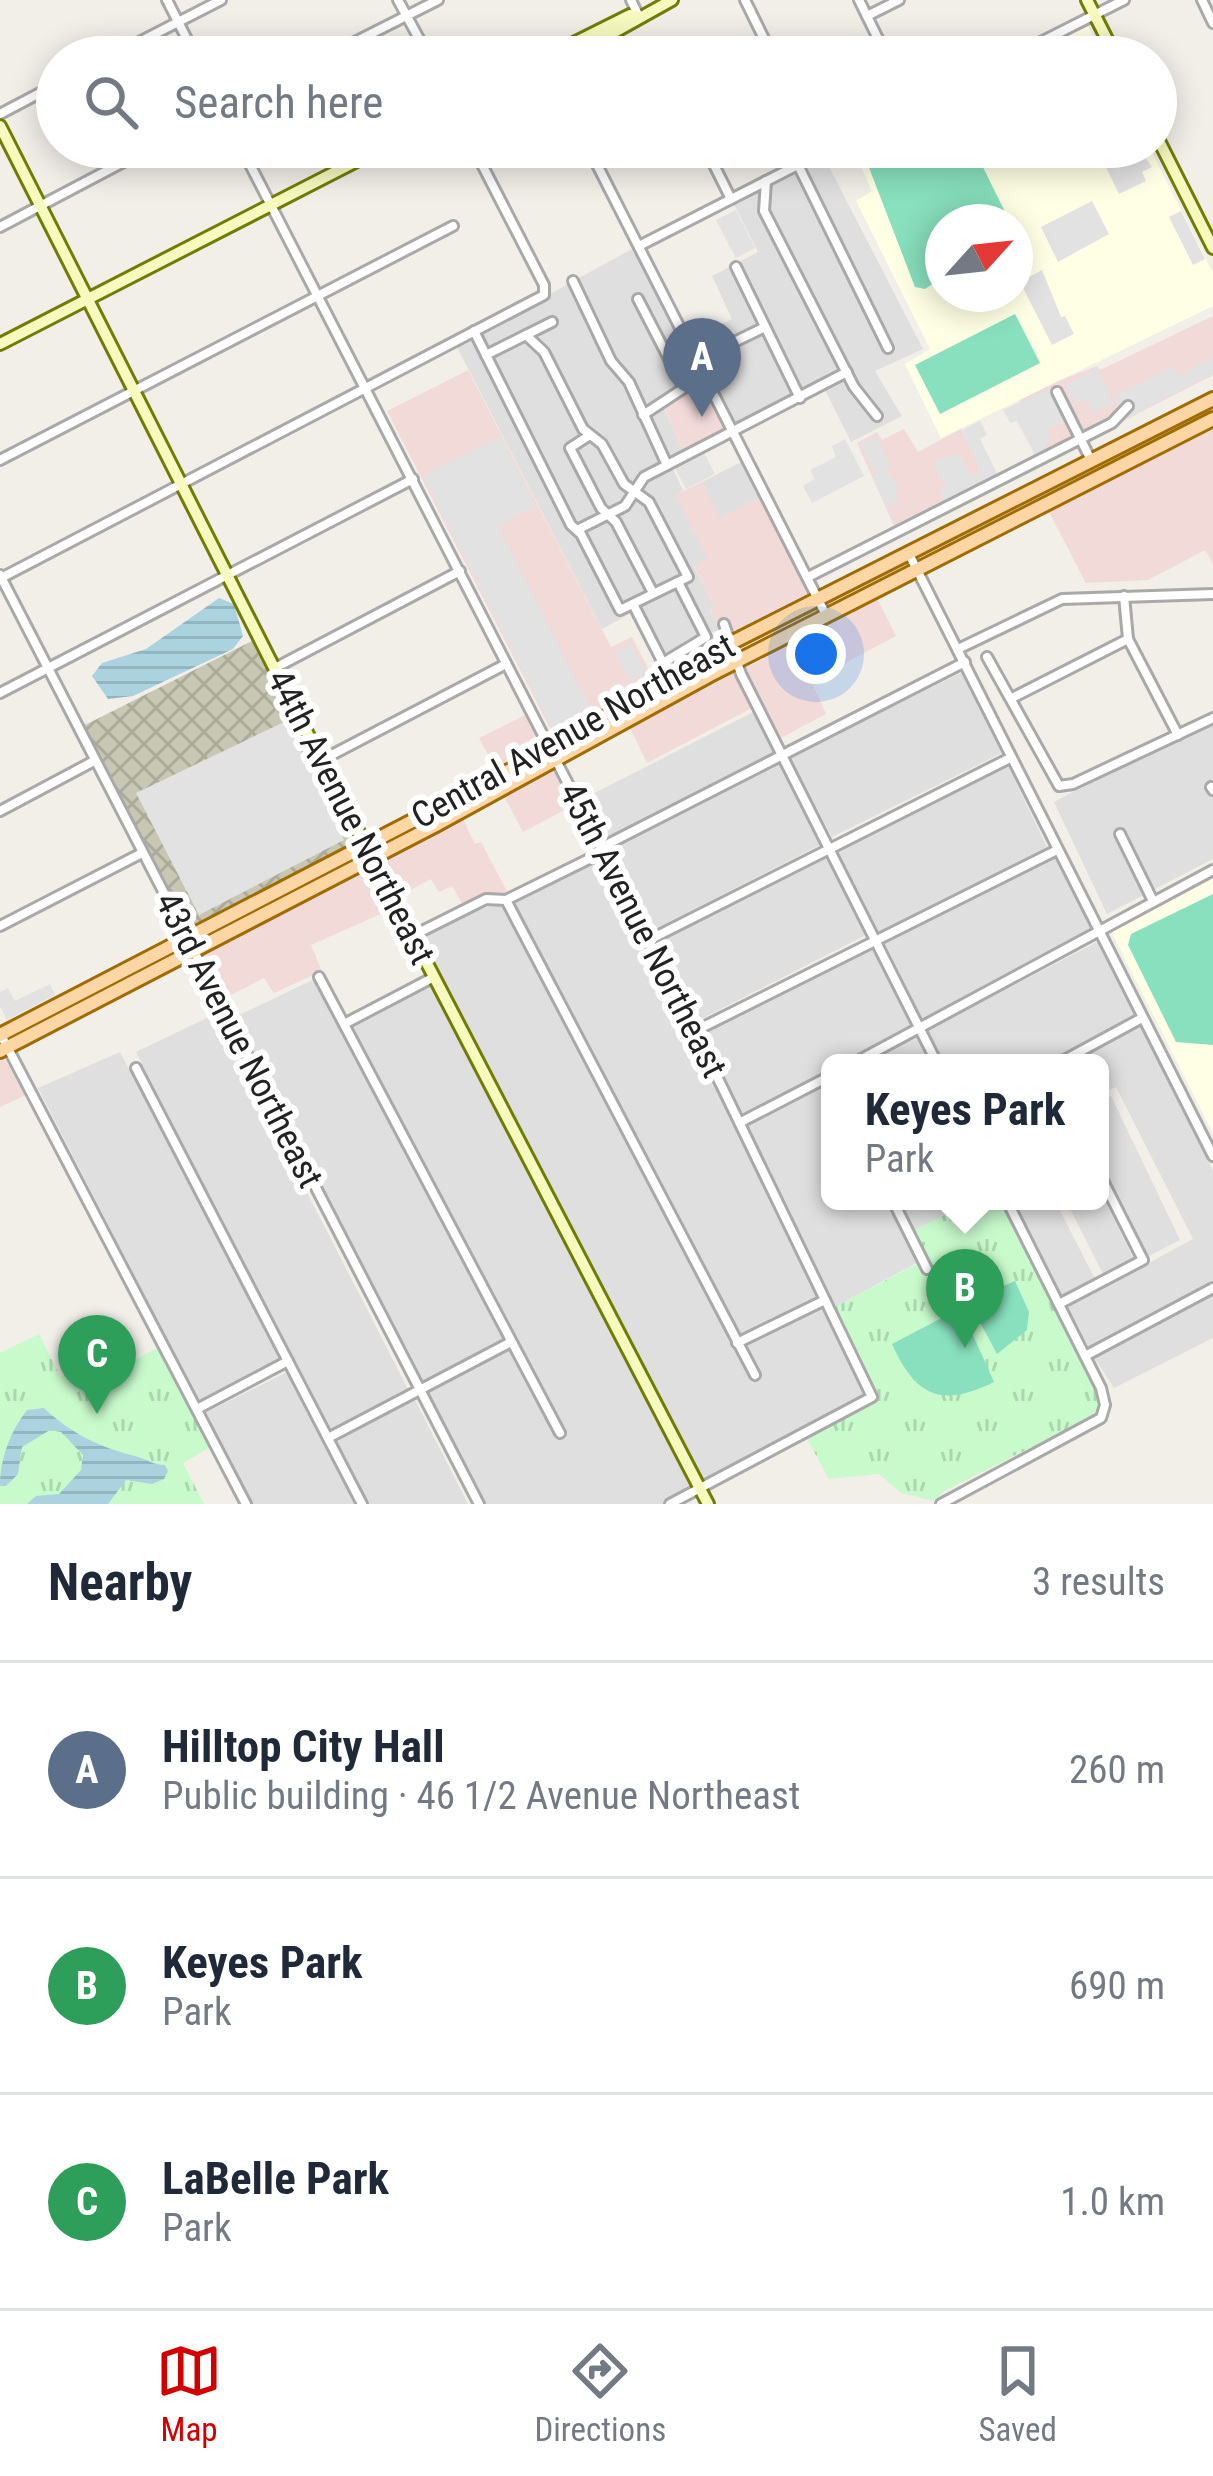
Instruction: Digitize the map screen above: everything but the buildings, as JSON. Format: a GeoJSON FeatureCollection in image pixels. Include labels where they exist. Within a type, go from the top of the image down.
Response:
{"type":"FeatureCollection","features":[{"type":"Feature","properties":{"kind":"main road","name":"Central Avenue Northeast"},"geometry":{"type":"LineString","coordinates":[[554,755],[731,643],[1213,399]]}},
{"type":"Feature","properties":{"kind":"main road","name":"Central Avenue Northeast"},"geometry":{"type":"LineString","coordinates":[[2,1040],[1213,419]]}},
{"type":"Feature","properties":{"kind":"street"},"geometry":{"type":"LineString","coordinates":[[167,0],[185,36]]}},
{"type":"Feature","properties":{"kind":"street"},"geometry":{"type":"LineString","coordinates":[[151,36],[221,0]]}},
{"type":"Feature","properties":{"kind":"street"},"geometry":{"type":"LineString","coordinates":[[398,0],[417,36]]}},
{"type":"Feature","properties":{"kind":"street"},"geometry":{"type":"LineString","coordinates":[[366,36],[438,0]]}},
{"type":"Feature","properties":{"kind":"street"},"geometry":{"type":"LineString","coordinates":[[631,0],[639,17]]}},
{"type":"Feature","properties":{"kind":"street"},"geometry":{"type":"LineString","coordinates":[[610,36],[672,0]]}},
{"type":"Feature","properties":{"kind":"street"},"geometry":{"type":"LineString","coordinates":[[745,0],[763,36]]}},
{"type":"Feature","properties":{"kind":"street"},"geometry":{"type":"LineString","coordinates":[[859,0],[877,36]]}},
{"type":"Feature","properties":{"kind":"street"},"geometry":{"type":"LineString","coordinates":[[867,16],[899,0]]}},
{"type":"Feature","properties":{"kind":"street"},"geometry":{"type":"LineString","coordinates":[[1087,0],[1105,36]]}},
{"type":"Feature","properties":{"kind":"street"},"geometry":{"type":"LineString","coordinates":[[1052,36],[1124,0]]}},
{"type":"Feature","properties":{"kind":"street"},"geometry":{"type":"LineString","coordinates":[[1202,0],[1213,22]]}},
{"type":"Feature","properties":{"kind":"street"},"geometry":{"type":"LineString","coordinates":[[588,36],[630,15],[639,17]]}},
{"type":"Feature","properties":{"kind":"street"},"geometry":{"type":"LineString","coordinates":[[0,114],[36,95]]}},
{"type":"Feature","properties":{"kind":"street","name":"44th Avenue Northeast"},"geometry":{"type":"LineString","coordinates":[[0,126],[228,578],[708,1504]]}},
{"type":"Feature","properties":{"kind":"street"},"geometry":{"type":"LineString","coordinates":[[0,227],[113,168]]}},
{"type":"Feature","properties":{"kind":"street","name":"45th Avenue Northeast"},"geometry":{"type":"LineString","coordinates":[[253,168],[695,1030],[872,1397],[701,1488]]}},
{"type":"Feature","properties":{"kind":"street"},"geometry":{"type":"LineString","coordinates":[[0,344],[343,168]]}},
{"type":"Feature","properties":{"kind":"street"},"geometry":{"type":"LineString","coordinates":[[0,578],[545,292],[483,168]]}},
{"type":"Feature","properties":{"kind":"street"},"geometry":{"type":"LineString","coordinates":[[600,168],[826,615]]}},
{"type":"Feature","properties":{"kind":"street"},"geometry":{"type":"LineString","coordinates":[[716,168],[731,199]]}},
{"type":"Feature","properties":{"kind":"street"},"geometry":{"type":"LineString","coordinates":[[639,246],[792,168]]}},
{"type":"Feature","properties":{"kind":"street"},"geometry":{"type":"LineString","coordinates":[[799,168],[888,348]]}},
{"type":"Feature","properties":{"kind":"street"},"geometry":{"type":"LineString","coordinates":[[1173,168],[1213,248]]}},
{"type":"Feature","properties":{"kind":"street"},"geometry":{"type":"LineString","coordinates":[[766,181],[764,211],[847,371],[877,416]]}},
{"type":"Feature","properties":{"kind":"street"},"geometry":{"type":"LineString","coordinates":[[0,460],[453,226]]}},
{"type":"Feature","properties":{"kind":"street"},"geometry":{"type":"LineString","coordinates":[[736,267],[800,398]]}},
{"type":"Feature","properties":{"kind":"street"},"geometry":{"type":"LineString","coordinates":[[573,281],[610,361],[629,382],[667,465]]}},
{"type":"Feature","properties":{"kind":"street"},"geometry":{"type":"LineString","coordinates":[[638,299],[684,388],[644,415]]}},
{"type":"Feature","properties":{"kind":"street"},"geometry":{"type":"LineString","coordinates":[[487,355],[551,322]]}},
{"type":"Feature","properties":{"kind":"street"},"geometry":{"type":"LineString","coordinates":[[697,360],[765,327]]}},
{"type":"Feature","properties":{"kind":"street"},"geometry":{"type":"LineString","coordinates":[[474,331],[620,610],[688,577],[649,502],[624,484],[602,443],[583,429],[544,352],[526,335]]}},
{"type":"Feature","properties":{"kind":"street"},"geometry":{"type":"LineString","coordinates":[[577,530],[625,506],[639,480],[847,371]]}},
{"type":"Feature","properties":{"kind":"street"},"geometry":{"type":"LineString","coordinates":[[1057,392],[1091,460]]}},
{"type":"Feature","properties":{"kind":"street"},"geometry":{"type":"LineString","coordinates":[[808,577],[1081,440],[1112,423],[1128,406]]}},
{"type":"Feature","properties":{"kind":"street"},"geometry":{"type":"LineString","coordinates":[[590,435],[570,448],[653,593]]}},
{"type":"Feature","properties":{"kind":"street"},"geometry":{"type":"LineString","coordinates":[[0,694],[413,479]]}},
{"type":"Feature","properties":{"kind":"street"},"geometry":{"type":"LineString","coordinates":[[908,553],[1213,1156]]}},
{"type":"Feature","properties":{"kind":"street"},"geometry":{"type":"LineString","coordinates":[[275,668],[460,571]]}},
{"type":"Feature","properties":{"kind":"street","name":"43rd Avenue Northeast"},"geometry":{"type":"LineString","coordinates":[[0,578],[479,1504]]}},
{"type":"Feature","properties":{"kind":"street"},"geometry":{"type":"LineString","coordinates":[[633,604],[664,663],[706,637],[678,582]]}},
{"type":"Feature","properties":{"kind":"street"},"geometry":{"type":"LineString","coordinates":[[958,649],[1062,599],[1213,594]]}},
{"type":"Feature","properties":{"kind":"street"},"geometry":{"type":"LineString","coordinates":[[1124,596],[1128,639],[1178,735]]}},
{"type":"Feature","properties":{"kind":"street"},"geometry":{"type":"LineString","coordinates":[[724,624],[782,755],[933,1054]]}},
{"type":"Feature","properties":{"kind":"street"},"geometry":{"type":"LineString","coordinates":[[1012,698],[1128,639]]}},
{"type":"Feature","properties":{"kind":"street"},"geometry":{"type":"LineString","coordinates":[[987,656],[1059,786],[1073,784],[1213,718]]}},
{"type":"Feature","properties":{"kind":"street"},"geometry":{"type":"LineString","coordinates":[[412,935],[486,899],[506,900],[965,662]]}},
{"type":"Feature","properties":{"kind":"street"},"geometry":{"type":"LineString","coordinates":[[322,760],[507,664]]}},
{"type":"Feature","properties":{"kind":"street"},"geometry":{"type":"LineString","coordinates":[[647,941],[1010,758]]}},
{"type":"Feature","properties":{"kind":"street"},"geometry":{"type":"LineString","coordinates":[[0,811],[95,761]]}},
{"type":"Feature","properties":{"kind":"street"},"geometry":{"type":"LineString","coordinates":[[1120,834],[1153,901]]}},
{"type":"Feature","properties":{"kind":"street"},"geometry":{"type":"LineString","coordinates":[[695,1030],[1057,850]]}},
{"type":"Feature","properties":{"kind":"street"},"geometry":{"type":"LineString","coordinates":[[0,926],[142,853]]}},
{"type":"Feature","properties":{"kind":"street"},"geometry":{"type":"LineString","coordinates":[[871,1054],[1213,870]]}},
{"type":"Feature","properties":{"kind":"street"},"geometry":{"type":"LineString","coordinates":[[506,900],[754,1376]]}},
{"type":"Feature","properties":{"kind":"street"},"geometry":{"type":"LineString","coordinates":[[320,977],[560,1433]]}},
{"type":"Feature","properties":{"kind":"street"},"geometry":{"type":"LineString","coordinates":[[346,1023],[434,977]]}},
{"type":"Feature","properties":{"kind":"street"},"geometry":{"type":"LineString","coordinates":[[1075,1054],[1142,1017]]}},
{"type":"Feature","properties":{"kind":"street"},"geometry":{"type":"LineString","coordinates":[[2,1040],[246,1504]]}},
{"type":"Feature","properties":{"kind":"street"},"geometry":{"type":"LineString","coordinates":[[136,1068],[362,1504]]}},
{"type":"Feature","properties":{"kind":"street"},"geometry":{"type":"LineString","coordinates":[[741,1122],[821,1081]]}},
{"type":"Feature","properties":{"kind":"street"},"geometry":{"type":"LineString","coordinates":[[1059,1304],[1143,1260],[1109,1193]]}},
{"type":"Feature","properties":{"kind":"street"},"geometry":{"type":"LineString","coordinates":[[898,1210],[927,1269]]}},
{"type":"Feature","properties":{"kind":"street"},"geometry":{"type":"LineString","coordinates":[[941,1504],[1101,1418],[1105,1405],[1101,1388],[1012,1210]]}},
{"type":"Feature","properties":{"kind":"street"},"geometry":{"type":"LineString","coordinates":[[1085,1357],[1213,1288]]}},
{"type":"Feature","properties":{"kind":"street"},"geometry":{"type":"LineString","coordinates":[[737,1343],[825,1300]]}},
{"type":"Feature","properties":{"kind":"street"},"geometry":{"type":"LineString","coordinates":[[328,1438],[511,1342]]}},
{"type":"Feature","properties":{"kind":"street"},"geometry":{"type":"LineString","coordinates":[[197,1409],[288,1361]]}},
{"type":"Feature","properties":{"kind":"street"},"geometry":{"type":"LineString","coordinates":[[670,1504],[701,1488]]}},
{"type":"Feature","properties":{"kind":"shaded area"},"geometry":{"type":"Polygon","coordinates":[[[1088,26],[1093,36],[1068,36],[1088,26]]]}},
{"type":"Feature","properties":{"kind":"shaded area"},"geometry":{"type":"Polygon","coordinates":[[[803,168],[830,168],[923,349],[875,371],[902,416],[851,442],[821,382],[736,424],[693,338],[732,319],[712,276],[758,252],[734,204],[803,168]]]}},
{"type":"Feature","properties":{"kind":"shaded area"},"geometry":{"type":"Polygon","coordinates":[[[862,168],[1160,168],[1213,273],[1213,306],[941,438],[905,364],[930,349],[856,201],[872,191],[862,168]]]}},
{"type":"Feature","properties":{"kind":"shaded area"},"geometry":{"type":"Polygon","coordinates":[[[1106,168],[1150,168],[1142,172],[1146,181],[1119,194],[1106,168]]]}},
{"type":"Feature","properties":{"kind":"shaded area"},"geometry":{"type":"Polygon","coordinates":[[[1092,201],[1109,234],[1058,262],[1041,227],[1092,201]]]}},
{"type":"Feature","properties":{"kind":"shaded area"},"geometry":{"type":"Polygon","coordinates":[[[736,210],[755,248],[736,258],[716,220],[736,210]]]}},
{"type":"Feature","properties":{"kind":"shaded area"},"geometry":{"type":"Polygon","coordinates":[[[1181,211],[1205,259],[1193,265],[1169,217],[1181,211]]]}},
{"type":"Feature","properties":{"kind":"shaded area"},"geometry":{"type":"Polygon","coordinates":[[[634,248],[704,385],[663,406],[683,450],[668,459],[683,490],[676,495],[708,558],[694,567],[714,606],[710,610],[720,630],[699,636],[666,659],[639,609],[602,629],[456,345],[634,248]]]}},
{"type":"Feature","properties":{"kind":"shaded area"},"geometry":{"type":"Polygon","coordinates":[[[1042,270],[1061,317],[1065,316],[1074,334],[1052,345],[1033,308],[1033,275],[1042,270]]]}},
{"type":"Feature","properties":{"kind":"shaded area"},"geometry":{"type":"Polygon","coordinates":[[[1213,316],[1213,375],[1089,439],[1048,453],[1020,400],[1097,366],[1100,370],[1213,316]]]}},
{"type":"Feature","properties":{"kind":"shaded area"},"geometry":{"type":"Polygon","coordinates":[[[1213,358],[1213,374],[1125,419],[1114,396],[1173,366],[1178,376],[1213,358]]]}},
{"type":"Feature","properties":{"kind":"shaded area"},"geometry":{"type":"Polygon","coordinates":[[[1097,368],[1114,404],[1092,414],[1085,400],[1076,404],[1065,385],[1097,368]]]}},
{"type":"Feature","properties":{"kind":"shaded area"},"geometry":{"type":"Polygon","coordinates":[[[468,370],[611,647],[632,637],[654,680],[555,738],[387,411],[468,370]]]}},
{"type":"Feature","properties":{"kind":"shaded area"},"geometry":{"type":"Polygon","coordinates":[[[704,385],[724,429],[683,450],[663,405],[704,385]]]}},
{"type":"Feature","properties":{"kind":"shaded area"},"geometry":{"type":"Polygon","coordinates":[[[1049,388],[1066,421],[1047,430],[1052,441],[1035,455],[1017,421],[1010,423],[1003,410],[1049,388]]]}},
{"type":"Feature","properties":{"kind":"shaded area"},"geometry":{"type":"Polygon","coordinates":[[[980,421],[987,435],[980,439],[998,475],[944,503],[939,491],[945,487],[932,462],[959,453],[971,477],[981,472],[962,430],[980,421]]]}},
{"type":"Feature","properties":{"kind":"shaded area"},"geometry":{"type":"Polygon","coordinates":[[[904,429],[918,452],[961,429],[988,483],[895,528],[857,443],[877,432],[882,440],[904,429]]]}},
{"type":"Feature","properties":{"kind":"shaded area"},"geometry":{"type":"Polygon","coordinates":[[[1213,429],[1213,564],[1205,550],[1148,580],[1086,583],[1049,512],[1213,429]]]}},
{"type":"Feature","properties":{"kind":"shaded area"},"geometry":{"type":"Polygon","coordinates":[[[501,436],[536,506],[498,526],[593,714],[555,735],[423,476],[501,436]]]}},
{"type":"Feature","properties":{"kind":"shaded area"},"geometry":{"type":"Polygon","coordinates":[[[876,436],[891,465],[884,474],[890,473],[899,491],[895,493],[898,501],[887,507],[872,477],[878,467],[872,469],[860,444],[876,436]]]}},
{"type":"Feature","properties":{"kind":"shaded area"},"geometry":{"type":"Polygon","coordinates":[[[845,439],[864,476],[812,503],[803,486],[815,479],[810,470],[836,457],[832,446],[845,439]]]}},
{"type":"Feature","properties":{"kind":"shaded area"},"geometry":{"type":"Polygon","coordinates":[[[703,451],[715,474],[686,489],[674,466],[703,451]]]}},
{"type":"Feature","properties":{"kind":"shaded area"},"geometry":{"type":"Polygon","coordinates":[[[743,461],[761,497],[719,519],[702,482],[743,461]]]}},
{"type":"Feature","properties":{"kind":"shaded area"},"geometry":{"type":"Polygon","coordinates":[[[702,482],[720,518],[761,497],[808,596],[739,630],[720,630],[694,566],[707,558],[675,495],[702,482]]]}},
{"type":"Feature","properties":{"kind":"shaded area"},"geometry":{"type":"Polygon","coordinates":[[[877,598],[896,636],[811,681],[826,714],[781,738],[746,668],[877,598]]]}},
{"type":"Feature","properties":{"kind":"shaded area"},"geometry":{"type":"Polygon","coordinates":[[[256,639],[354,842],[190,929],[83,726],[256,639]]]}},
{"type":"Feature","properties":{"kind":"shaded area"},"geometry":{"type":"Polygon","coordinates":[[[631,644],[646,674],[630,682],[615,652],[631,644]]]}},
{"type":"Feature","properties":{"kind":"shaded area"},"geometry":{"type":"Polygon","coordinates":[[[734,673],[754,707],[647,763],[630,728],[734,673]]]}},
{"type":"Feature","properties":{"kind":"shaded area"},"geometry":{"type":"Polygon","coordinates":[[[961,673],[1002,753],[832,837],[789,757],[961,673]]]}},
{"type":"Feature","properties":{"kind":"shaded area"},"geometry":{"type":"Polygon","coordinates":[[[759,709],[782,755],[606,845],[577,802],[759,709]]]}},
{"type":"Feature","properties":{"kind":"shaded area"},"geometry":{"type":"Polygon","coordinates":[[[525,715],[543,748],[497,771],[479,738],[525,715]]]}},
{"type":"Feature","properties":{"kind":"shaded area"},"geometry":{"type":"Polygon","coordinates":[[[1213,719],[1213,859],[1107,914],[1054,802],[1213,719]]]}},
{"type":"Feature","properties":{"kind":"shaded area"},"geometry":{"type":"Polygon","coordinates":[[[286,721],[344,840],[199,915],[136,793],[286,721]]]}},
{"type":"Feature","properties":{"kind":"shaded area"},"geometry":{"type":"Polygon","coordinates":[[[780,762],[822,844],[651,931],[608,849],[780,762]]]}},
{"type":"Feature","properties":{"kind":"shaded area"},"geometry":{"type":"Polygon","coordinates":[[[1007,764],[1047,847],[879,933],[837,850],[1007,764]]]}},
{"type":"Feature","properties":{"kind":"shaded area"},"geometry":{"type":"Polygon","coordinates":[[[552,767],[572,806],[523,832],[503,794],[552,767]]]}},
{"type":"Feature","properties":{"kind":"shaded area"},"geometry":{"type":"Polygon","coordinates":[[[461,815],[508,893],[462,903],[452,886],[439,892],[431,879],[403,894],[386,861],[388,855],[461,815]]]}},
{"type":"Feature","properties":{"kind":"shaded area"},"geometry":{"type":"Polygon","coordinates":[[[601,851],[872,1397],[670,1504],[479,1504],[235,1017],[319,977],[346,1023],[433,977],[412,936],[506,900],[601,851]]]}},
{"type":"Feature","properties":{"kind":"shaded area"},"geometry":{"type":"Polygon","coordinates":[[[826,856],[866,935],[697,1021],[656,944],[826,856]]]}},
{"type":"Feature","properties":{"kind":"shaded area"},"geometry":{"type":"Polygon","coordinates":[[[1054,857],[1092,930],[922,1019],[885,943],[1054,857]]]}},
{"type":"Feature","properties":{"kind":"shaded area"},"geometry":{"type":"Polygon","coordinates":[[[364,867],[372,872],[392,909],[311,945],[322,971],[274,993],[264,978],[222,1000],[199,955],[364,867]]]}},
{"type":"Feature","properties":{"kind":"shaded area"},"geometry":{"type":"Polygon","coordinates":[[[1213,879],[1213,1133],[1111,931],[1213,879]]]}},
{"type":"Feature","properties":{"kind":"shaded area"},"geometry":{"type":"Polygon","coordinates":[[[875,940],[932,1054],[821,1054],[821,1210],[897,1210],[922,1260],[835,1307],[695,1031],[875,940]]]}},
{"type":"Feature","properties":{"kind":"shaded area"},"geometry":{"type":"Polygon","coordinates":[[[1097,942],[1135,1016],[1064,1054],[940,1054],[928,1030],[1097,942]]]}},
{"type":"Feature","properties":{"kind":"shaded area"},"geometry":{"type":"Polygon","coordinates":[[[50,984],[55,995],[7,1020],[0,992],[8,988],[15,1001],[50,984]]]}},
{"type":"Feature","properties":{"kind":"shaded area"},"geometry":{"type":"Polygon","coordinates":[[[215,1014],[408,1389],[329,1431],[136,1052],[215,1014]]]}},
{"type":"Feature","properties":{"kind":"shaded area"},"geometry":{"type":"Polygon","coordinates":[[[1141,1026],[1213,1171],[1213,1280],[1089,1347],[1068,1307],[1193,1239],[1116,1087],[1109,1090],[1109,1054],[1089,1054],[1141,1026]]]}},
{"type":"Feature","properties":{"kind":"shaded area"},"geometry":{"type":"Polygon","coordinates":[[[120,1052],[280,1358],[199,1401],[38,1088],[120,1052]]]}},
{"type":"Feature","properties":{"kind":"shaded area"},"geometry":{"type":"Polygon","coordinates":[[[0,1058],[28,1094],[0,1107],[0,1058]]]}},
{"type":"Feature","properties":{"kind":"shaded area"},"geometry":{"type":"Polygon","coordinates":[[[1109,1097],[1180,1240],[1147,1257],[1109,1181],[1109,1097]]]}},
{"type":"Feature","properties":{"kind":"shaded area"},"geometry":{"type":"Polygon","coordinates":[[[1109,1209],[1133,1258],[1103,1274],[1071,1210],[1109,1209]]]}},
{"type":"Feature","properties":{"kind":"shaded area"},"geometry":{"type":"Polygon","coordinates":[[[901,1210],[955,1210],[912,1231],[901,1210]]]}},
{"type":"Feature","properties":{"kind":"shaded area"},"geometry":{"type":"Polygon","coordinates":[[[1018,1210],[1060,1210],[1095,1279],[1062,1297],[1018,1210]]]}},
{"type":"Feature","properties":{"kind":"shaded area"},"geometry":{"type":"Polygon","coordinates":[[[1213,1295],[1213,1338],[1114,1388],[1094,1357],[1213,1295]]]}},
{"type":"Feature","properties":{"kind":"shaded area"},"geometry":{"type":"Polygon","coordinates":[[[287,1372],[356,1504],[252,1504],[205,1413],[287,1372]]]}},
{"type":"Feature","properties":{"kind":"shaded area"},"geometry":{"type":"Polygon","coordinates":[[[414,1398],[468,1504],[369,1504],[337,1442],[414,1398]]]}},
{"type":"Feature","properties":{"kind":"green space"},"geometry":{"type":"Polygon","coordinates":[[[869,168],[983,168],[1001,204],[925,204],[925,289],[915,287],[869,168]]]}},
{"type":"Feature","properties":{"kind":"green space"},"geometry":{"type":"Polygon","coordinates":[[[1015,314],[1040,363],[940,414],[915,365],[1015,314]]]}},
{"type":"Feature","properties":{"kind":"green space"},"geometry":{"type":"Polygon","coordinates":[[[1213,894],[1213,1045],[1176,1042],[1128,945],[1131,934],[1213,894]]]}},
{"type":"Feature","properties":{"kind":"green space"},"geometry":{"type":"Polygon","coordinates":[[[955,1210],[1005,1210],[1096,1389],[1098,1408],[1090,1418],[944,1491],[934,1501],[901,1493],[879,1474],[829,1479],[807,1439],[870,1405],[876,1396],[835,1307],[926,1259],[912,1231],[955,1210]]]}},
{"type":"Feature","properties":{"kind":"green space"},"geometry":{"type":"Polygon","coordinates":[[[1015,1281],[1029,1312],[1027,1330],[997,1354],[973,1309],[976,1298],[1015,1281]]]}},
{"type":"Feature","properties":{"kind":"green space"},"geometry":{"type":"Polygon","coordinates":[[[955,1311],[963,1313],[994,1382],[959,1394],[932,1393],[911,1376],[892,1344],[955,1311]]]}},
{"type":"Feature","properties":{"kind":"green space"},"geometry":{"type":"Polygon","coordinates":[[[39,1334],[60,1376],[95,1381],[159,1347],[211,1447],[183,1463],[204,1504],[0,1504],[0,1353],[39,1334]]]}},
{"type":"Feature","properties":{"kind":"water"},"geometry":{"type":"Polygon","coordinates":[[[219,598],[234,604],[243,636],[233,649],[133,696],[108,699],[92,676],[102,663],[146,649],[219,598]]]}},
{"type":"Feature","properties":{"kind":"water"},"geometry":{"type":"Polygon","coordinates":[[[44,1408],[88,1439],[165,1465],[164,1479],[152,1484],[126,1480],[108,1504],[27,1504],[36,1496],[59,1494],[81,1470],[83,1455],[61,1432],[50,1430],[22,1447],[18,1474],[0,1486],[4,1456],[16,1427],[27,1410],[44,1408]]]}},
{"type":"Feature","properties":{"kind":"place","name":"Hilltop City Hall"},"geometry":{"type":"Point","coordinates":[702,417]}},
{"type":"Feature","properties":{"kind":"place","name":"Keyes Park"},"geometry":{"type":"Point","coordinates":[965,1348]}},
{"type":"Feature","properties":{"kind":"place","name":"LaBelle Park"},"geometry":{"type":"Point","coordinates":[97,1414]}}]}
